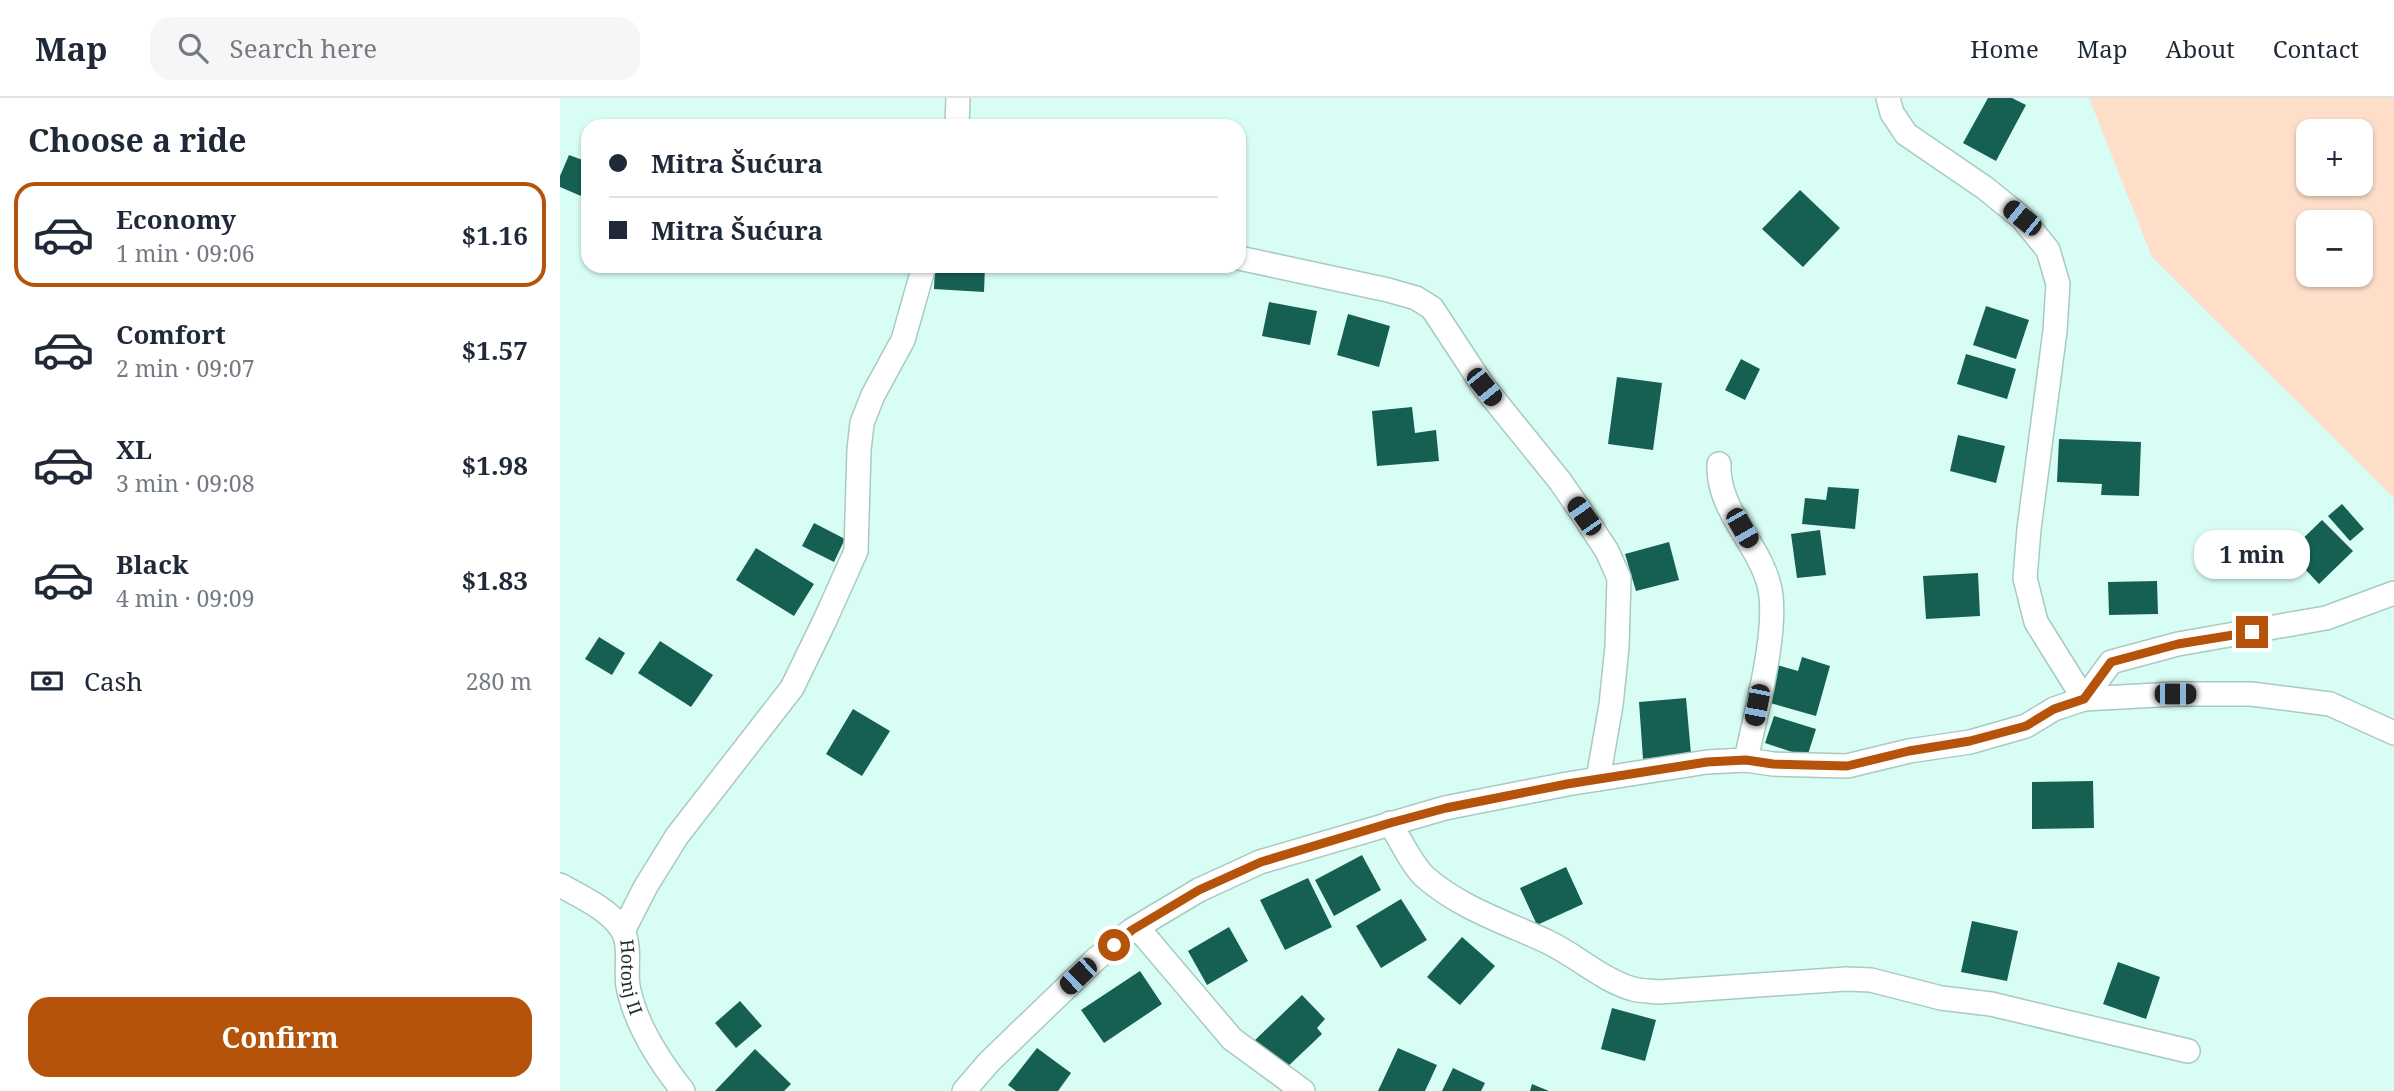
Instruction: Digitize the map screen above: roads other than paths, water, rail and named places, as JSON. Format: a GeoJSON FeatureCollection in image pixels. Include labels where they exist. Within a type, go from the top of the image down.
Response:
{"type":"FeatureCollection","features":[{"type":"Feature","properties":{"kind":"street"},"geometry":{"type":"LineString","coordinates":[[957,119],[958,98]]}},
{"type":"Feature","properties":{"kind":"street"},"geometry":{"type":"LineString","coordinates":[[1888,98],[1892,113],[1906,134],[1985,188],[2022,218],[2048,250],[2057,284],[2055,331],[2025,578],[2036,622],[2084,699]]}},
{"type":"Feature","properties":{"kind":"street"},"geometry":{"type":"LineString","coordinates":[[1246,260],[1388,290],[1416,298],[1432,308],[1484,387],[1560,481],[1584,516],[1607,551],[1619,578],[1617,648],[1598,779]]}},
{"type":"Feature","properties":{"kind":"street"},"geometry":{"type":"LineString","coordinates":[[624,931],[646,886],[677,836],[792,688],[851,563],[856,551],[858,531],[862,423],[873,395],[903,341],[921,273]]}},
{"type":"Feature","properties":{"kind":"street"},"geometry":{"type":"LineString","coordinates":[[1719,464],[1718,476],[1725,501],[1760,560],[1770,587],[1768,650],[1746,760]]}},
{"type":"Feature","properties":{"kind":"street"},"geometry":{"type":"LineString","coordinates":[[2084,699],[2111,662],[2178,644],[2326,618],[2394,593]]}},
{"type":"Feature","properties":{"kind":"street"},"geometry":{"type":"LineString","coordinates":[[964,1091],[989,1062],[1096,959],[1137,927],[1199,890],[1261,862],[1446,808],[1598,779],[1707,762],[1746,760],[1773,764],[1847,766],[1909,751],[1970,741],[2026,726],[2054,709],[2084,699],[2175,694],[2251,694],[2330,704],[2394,733]]}},
{"type":"Feature","properties":{"kind":"street"},"geometry":{"type":"LineString","coordinates":[[1390,823],[1423,875],[1452,897],[1549,943],[1612,980],[1633,989],[1659,992],[1846,979],[1871,980],[1941,998],[1991,1003],[2189,1051]]}},
{"type":"Feature","properties":{"kind":"street","name":"Hotonj II"},"geometry":{"type":"LineString","coordinates":[[560,885],[611,916],[624,931],[628,986],[641,1023],[664,1067],[682,1091]]}},
{"type":"Feature","properties":{"kind":"street"},"geometry":{"type":"LineString","coordinates":[[1137,927],[1232,1039],[1303,1091]]}}]}
